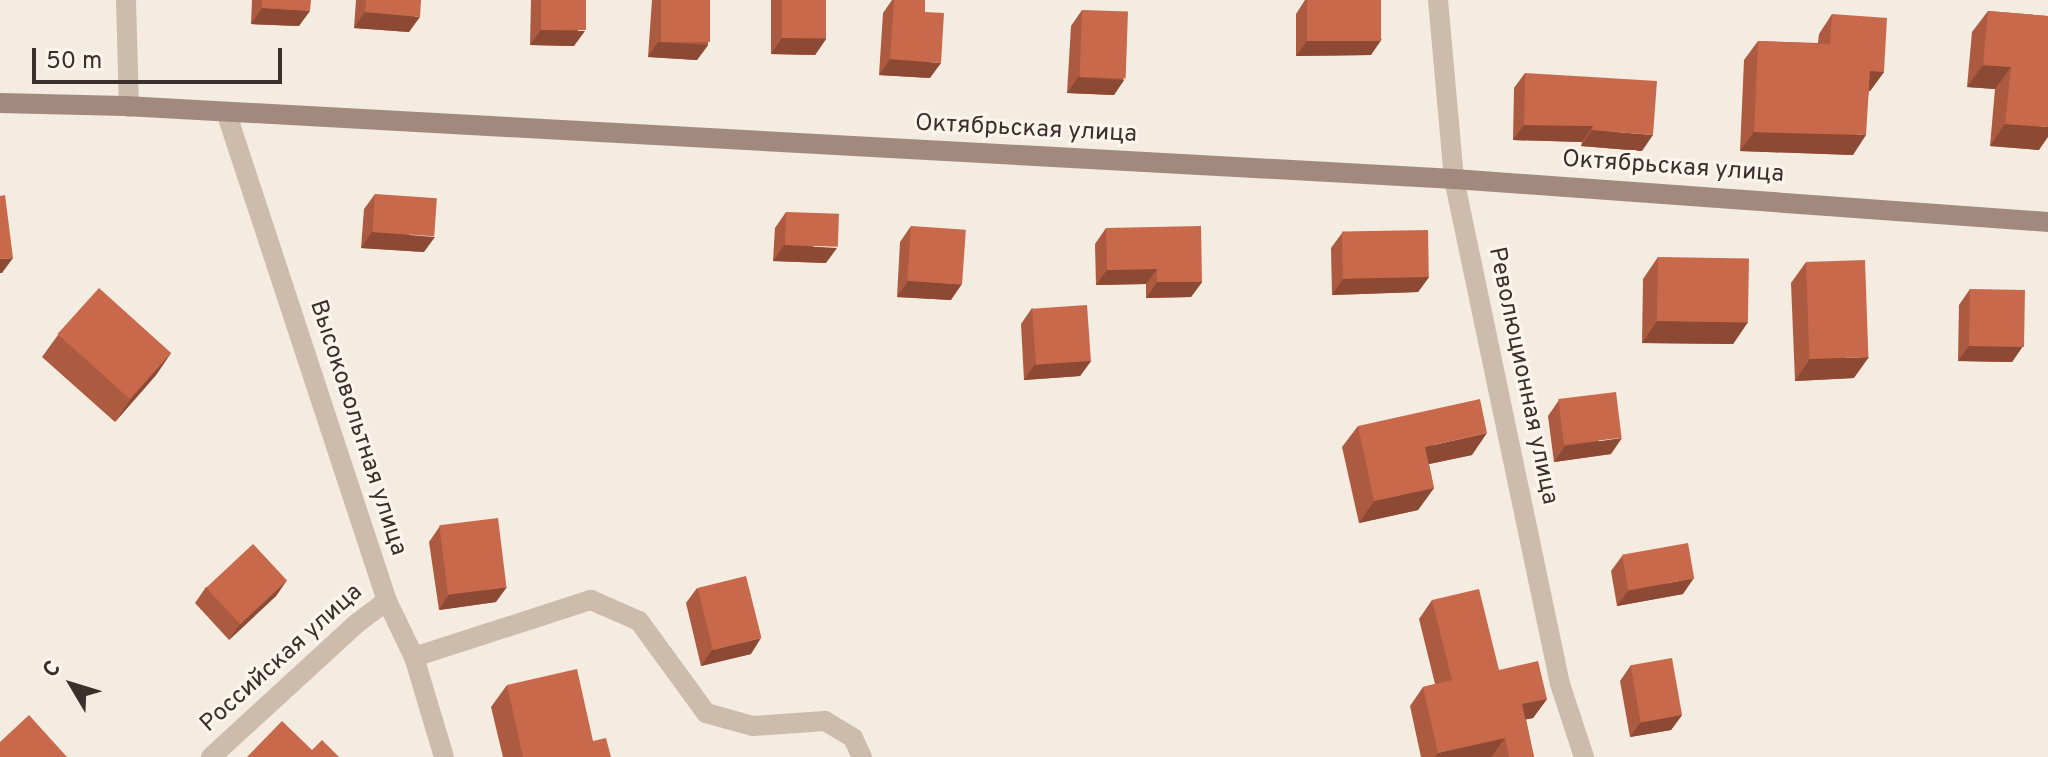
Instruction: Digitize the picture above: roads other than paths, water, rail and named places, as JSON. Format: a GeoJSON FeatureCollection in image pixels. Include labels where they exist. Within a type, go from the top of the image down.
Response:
{"type":"FeatureCollection","features":[{"type":"Feature","properties":{"kind":"street"},"geometry":{"type":"LineString","coordinates":[[126,0],[129,107]]}},
{"type":"Feature","properties":{"kind":"street","name":"Революционная улица"},"geometry":{"type":"LineString","coordinates":[[1438,0],[1454,179],[1560,684],[1584,757]]}},
{"type":"Feature","properties":{"kind":"street","name":"Октябрьская улица"},"geometry":{"type":"LineString","coordinates":[[0,103],[226,112],[1454,179],[2048,222]]}},
{"type":"Feature","properties":{"kind":"street","name":"Высоковольтная улица"},"geometry":{"type":"LineString","coordinates":[[226,112],[387,601],[414,657],[444,757]]}},
{"type":"Feature","properties":{"kind":"street"},"geometry":{"type":"LineString","coordinates":[[414,657],[591,600],[639,621],[706,713],[753,726],[825,721],[853,738],[862,757]]}},
{"type":"Feature","properties":{"kind":"street","name":"Российская улица"},"geometry":{"type":"LineString","coordinates":[[211,757],[356,624],[387,601]]}}]}
